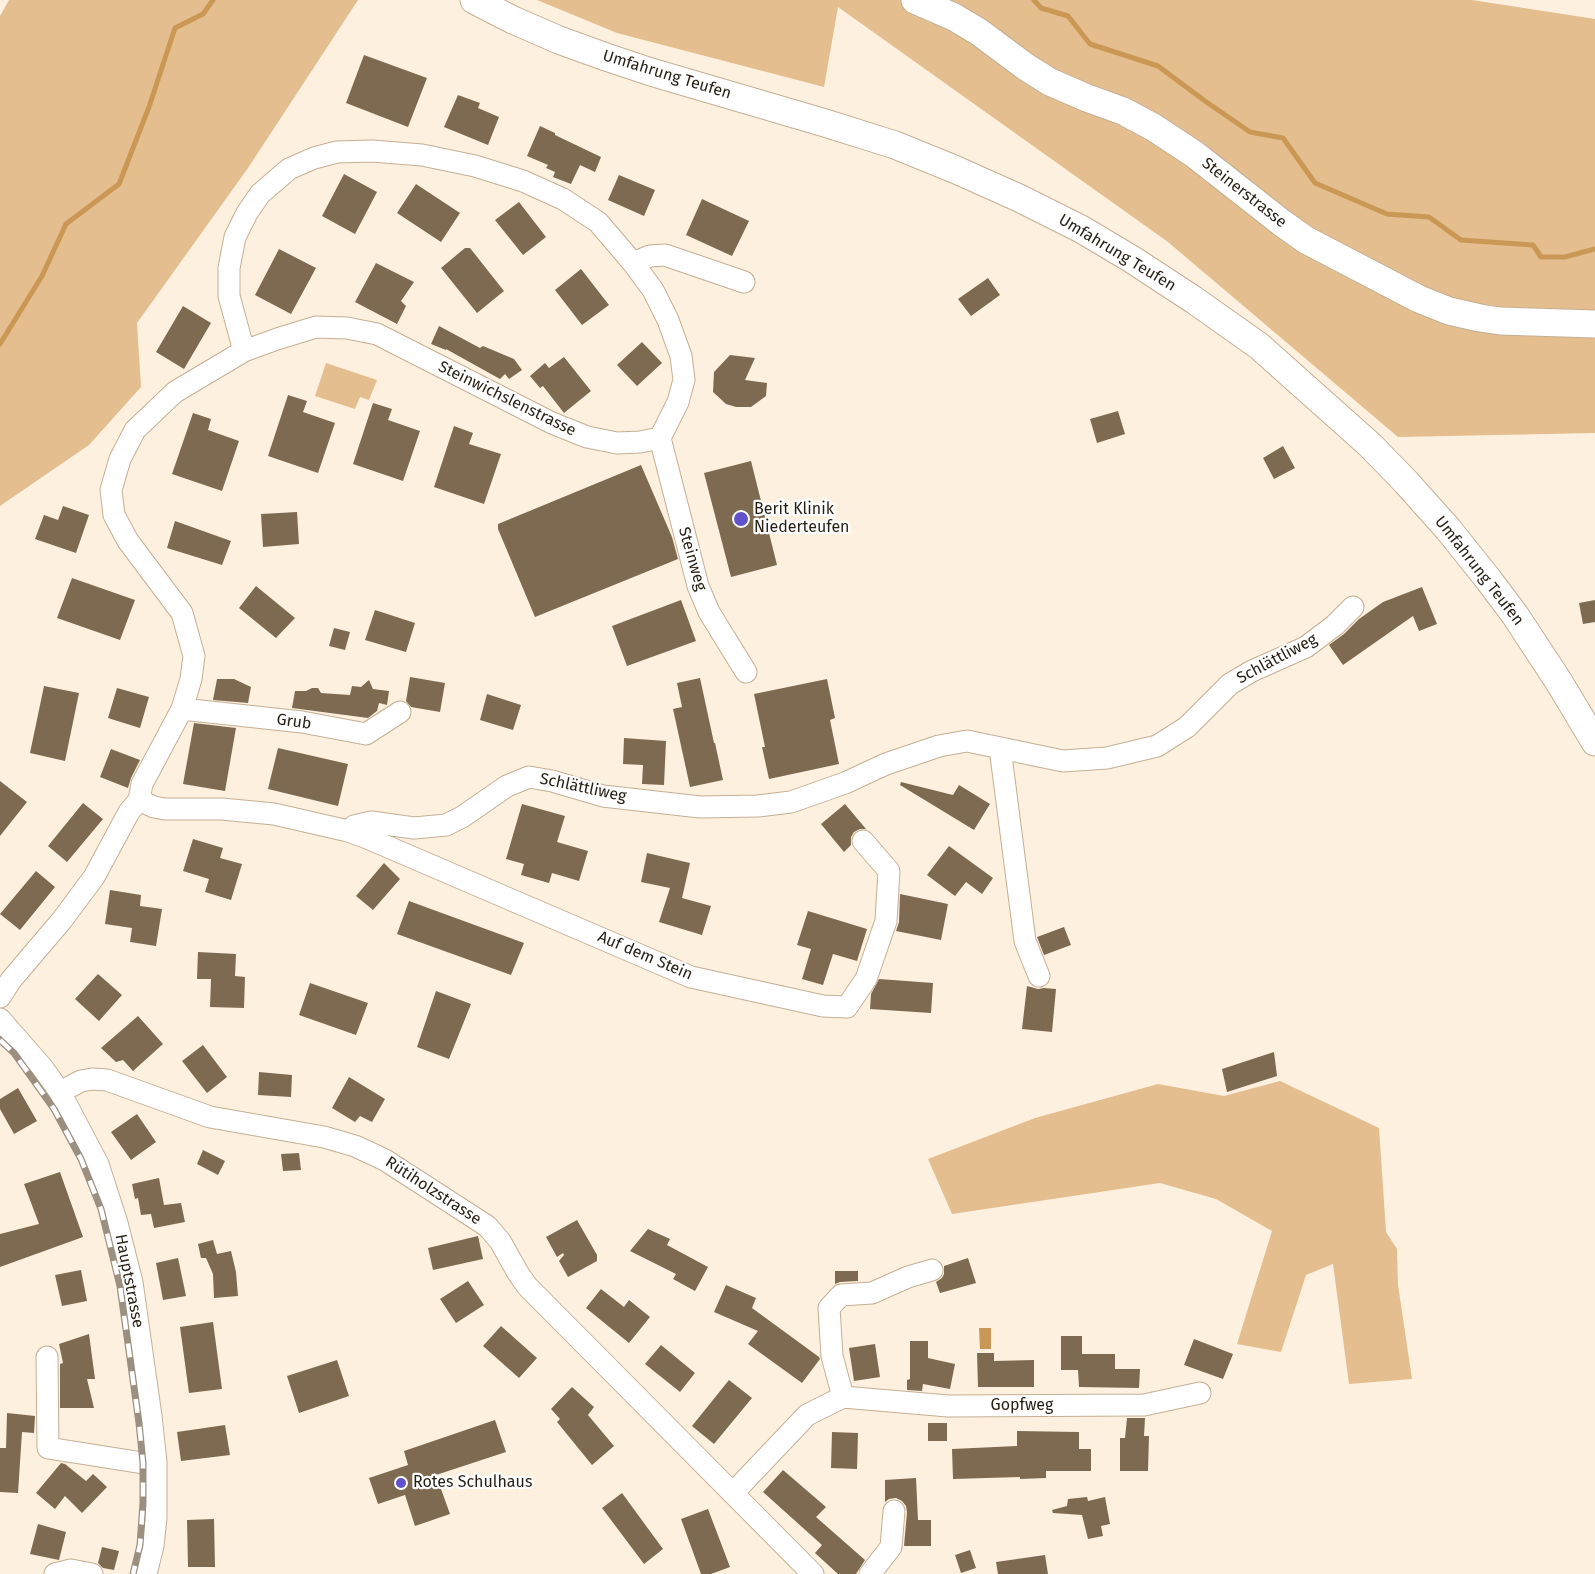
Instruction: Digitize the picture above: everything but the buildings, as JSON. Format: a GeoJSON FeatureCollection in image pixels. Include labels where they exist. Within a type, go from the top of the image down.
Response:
{"type":"FeatureCollection","features":[{"type":"Feature","properties":{"kind":"main road","name":"Steinerstrasse"},"geometry":{"type":"LineString","coordinates":[[915,0],[954,17],[979,32],[1050,82],[1123,111],[1153,127],[1194,154],[1306,240],[1411,295],[1449,311],[1480,318],[1500,321],[1595,324]]}},
{"type":"Feature","properties":{"kind":"main road","name":"Umfahrung Teufen"},"geometry":{"type":"LineString","coordinates":[[477,2],[532,28],[606,57],[895,145],[954,169],[1081,229],[1185,294],[1259,346],[1371,445],[1406,482],[1448,529],[1537,646],[1595,742]]}},
{"type":"Feature","properties":{"kind":"street"},"geometry":{"type":"LineString","coordinates":[[244,351],[229,296],[229,268],[235,237],[260,194],[289,169],[314,158],[337,152],[372,151],[422,155],[475,166],[523,181],[563,199],[598,222],[633,262],[653,290],[668,320],[681,356],[684,380],[678,402],[660,438]]}},
{"type":"Feature","properties":{"kind":"street"},"geometry":{"type":"LineString","coordinates":[[633,262],[650,256],[666,255],[744,282]]}},
{"type":"Feature","properties":{"kind":"street","name":"Steinwichslenstrasse"},"geometry":{"type":"LineString","coordinates":[[0,997],[11,980],[62,920],[94,877],[129,812],[139,800],[142,784],[182,709],[191,679],[194,656],[182,613],[128,541],[114,515],[111,490],[120,459],[135,430],[175,392],[244,351],[316,327],[347,328],[377,334],[552,423],[587,437],[617,443],[660,438]]}},
{"type":"Feature","properties":{"kind":"street","name":"Steinweg"},"geometry":{"type":"LineString","coordinates":[[660,438],[698,586],[709,612],[746,672]]}},
{"type":"Feature","properties":{"kind":"street","name":"Schlättliweg"},"geometry":{"type":"LineString","coordinates":[[139,800],[165,809],[222,809],[274,814],[348,831],[354,826],[371,822],[414,828],[446,825],[462,817],[507,786],[529,777],[552,781],[603,796],[700,807],[758,806],[791,802],[845,783],[886,764],[939,746],[967,741],[1063,761],[1107,758],[1157,746],[1187,728],[1230,684],[1252,671],[1306,647],[1335,625],[1353,607]]}},
{"type":"Feature","properties":{"kind":"street","name":"Grub"},"geometry":{"type":"LineString","coordinates":[[182,709],[302,722],[366,734],[400,712]]}},
{"type":"Feature","properties":{"kind":"street"},"geometry":{"type":"LineString","coordinates":[[1000,748],[1025,941],[1040,976]]}},
{"type":"Feature","properties":{"kind":"street","name":"Auf dem Stein"},"geometry":{"type":"LineString","coordinates":[[348,831],[691,977],[823,1006],[847,1007],[866,979],[886,921],[889,870],[863,841]]}},
{"type":"Feature","properties":{"kind":"street","name":"Hauptstrasse"},"geometry":{"type":"LineString","coordinates":[[0,1019],[42,1067],[60,1092],[98,1164],[117,1223],[132,1282],[156,1462],[156,1518],[153,1546],[146,1574]]}},
{"type":"Feature","properties":{"kind":"street","name":"Rütiholzstrasse"},"geometry":{"type":"LineString","coordinates":[[60,1092],[81,1081],[107,1080],[210,1117],[324,1137],[355,1146],[386,1160],[487,1227],[501,1241],[527,1286],[813,1574]]}},
{"type":"Feature","properties":{"kind":"street"},"geometry":{"type":"LineString","coordinates":[[733,1493],[807,1415],[843,1397],[832,1356],[830,1308],[841,1296],[872,1293],[908,1277],[932,1270]]}},
{"type":"Feature","properties":{"kind":"street"},"geometry":{"type":"LineString","coordinates":[[47,1357],[48,1448],[143,1463],[156,1462]]}},
{"type":"Feature","properties":{"kind":"street","name":"Gopfweg"},"geometry":{"type":"LineString","coordinates":[[843,1397],[948,1406],[1144,1405],[1200,1393]]}},
{"type":"Feature","properties":{"kind":"street"},"geometry":{"type":"LineString","coordinates":[[870,1574],[891,1547],[894,1511]]}},
{"type":"Feature","properties":{"kind":"street"},"geometry":{"type":"LineString","coordinates":[[55,1574],[70,1570],[92,1574]]}},
{"type":"Feature","properties":{"kind":"shaded area"},"geometry":{"type":"Polygon","coordinates":[[[9,0],[358,0],[248,168],[137,323],[141,387],[89,445],[0,506],[0,16],[9,0]]]}},
{"type":"Feature","properties":{"kind":"shaded area"},"geometry":{"type":"Polygon","coordinates":[[[537,0],[1472,0],[1595,19],[1595,433],[1398,437],[1168,242],[838,7],[824,87],[617,33],[537,0]]]}},
{"type":"Feature","properties":{"kind":"shaded area"},"geometry":{"type":"Polygon","coordinates":[[[326,363],[377,380],[369,400],[360,397],[355,409],[315,396],[326,363]]]}},
{"type":"Feature","properties":{"kind":"shaded area"},"geometry":{"type":"Polygon","coordinates":[[[1280,1081],[1379,1128],[1386,1232],[1397,1249],[1398,1285],[1412,1379],[1349,1384],[1333,1264],[1306,1275],[1281,1352],[1237,1344],[1272,1231],[1216,1199],[1160,1183],[952,1214],[928,1159],[1035,1118],[1158,1084],[1224,1096],[1280,1081]]]}},
{"type":"Feature","properties":{"kind":"shaded area"},"geometry":{"type":"Polygon","coordinates":[[[979,1328],[991,1328],[991,1349],[980,1349],[979,1328]]]}},
{"type":"Feature","properties":{"kind":"waterway"},"geometry":{"type":"LineString","coordinates":[[0,344],[42,276],[66,224],[119,184],[149,107],[175,28],[203,14],[213,0]]}},
{"type":"Feature","properties":{"kind":"waterway"},"geometry":{"type":"LineString","coordinates":[[1034,0],[1041,8],[1068,16],[1090,44],[1158,66],[1250,132],[1283,138],[1315,183],[1387,214],[1429,217],[1461,240],[1533,245],[1541,257],[1565,257],[1595,249]]}},
{"type":"Feature","properties":{"kind":"railway"},"geometry":{"type":"LineString","coordinates":[[0,1040],[14,1053],[54,1109],[81,1159],[101,1209],[120,1286],[143,1463],[140,1545],[133,1574]]}},
{"type":"Feature","properties":{"kind":"place","name":"Berit Klinik Niederteufen"},"geometry":{"type":"Point","coordinates":[741,519]}},
{"type":"Feature","properties":{"kind":"place","name":"Rotes Schulhaus"},"geometry":{"type":"Point","coordinates":[401,1483]}}]}
